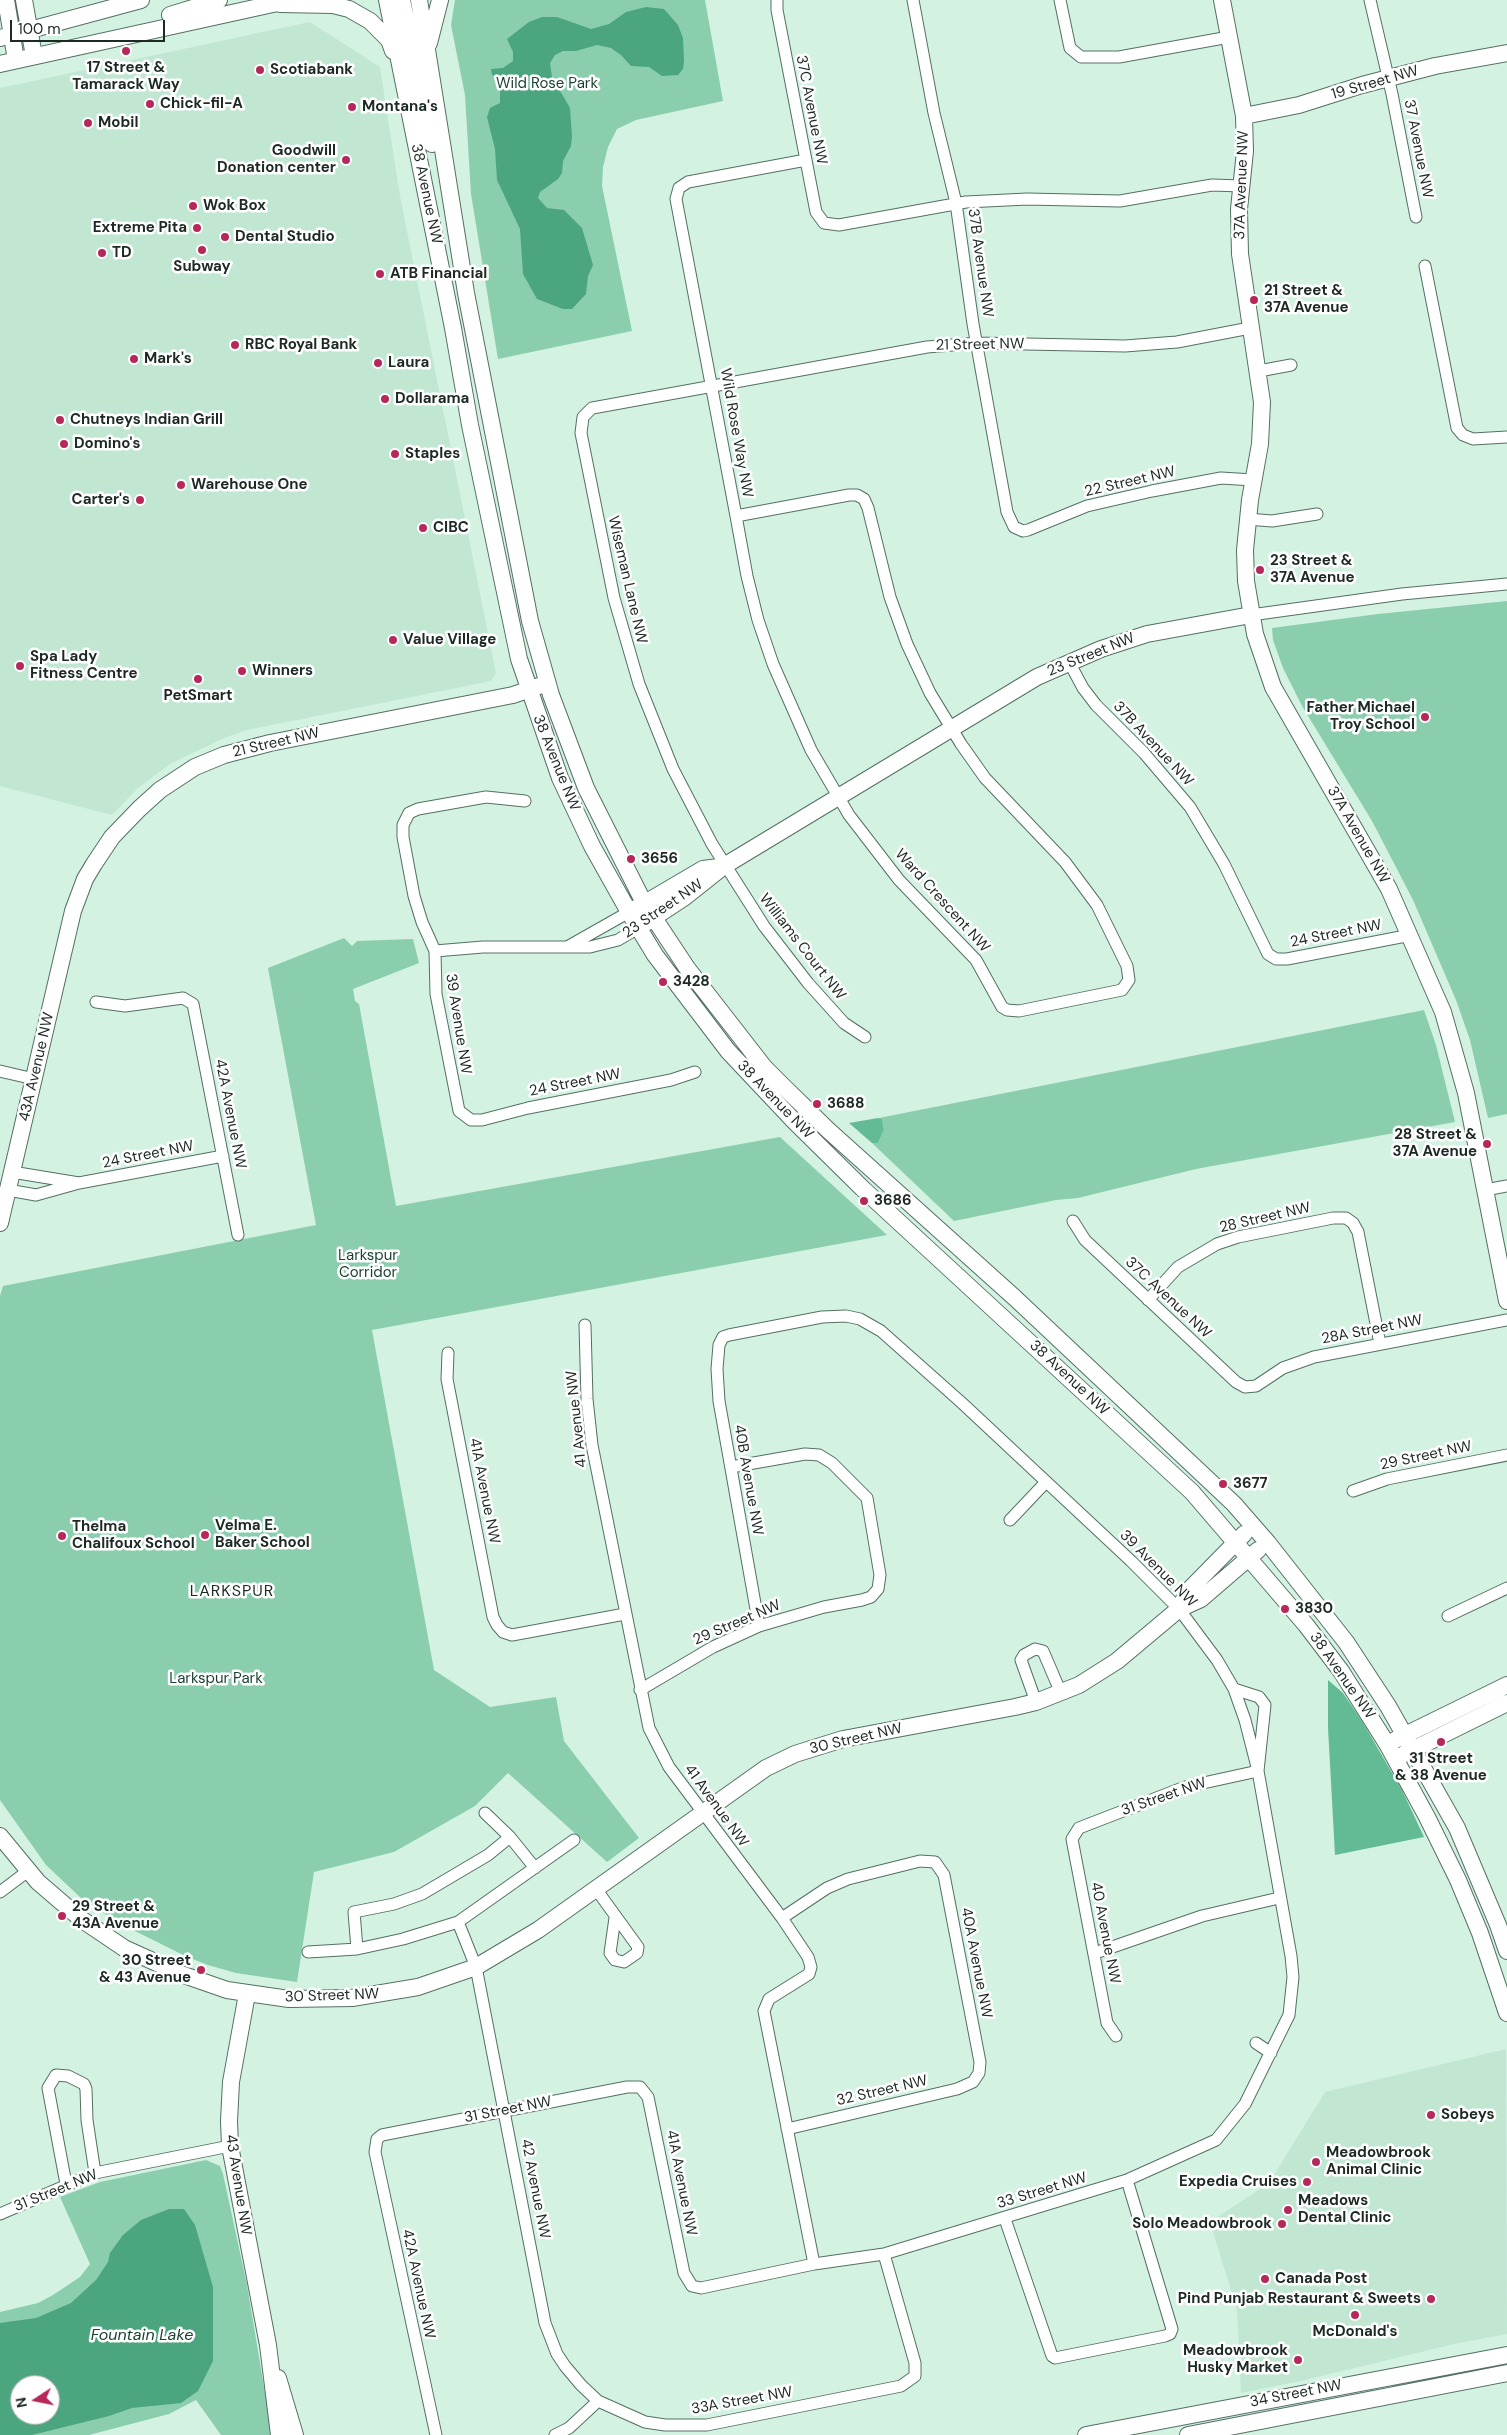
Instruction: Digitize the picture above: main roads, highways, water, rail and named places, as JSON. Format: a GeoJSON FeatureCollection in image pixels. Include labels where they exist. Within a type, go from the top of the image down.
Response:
{"type":"FeatureCollection","features":[{"type":"Feature","properties":{"kind":"main road"},"geometry":{"type":"LineString","coordinates":[[6,0],[9,46]]}},
{"type":"Feature","properties":{"kind":"main road"},"geometry":{"type":"LineString","coordinates":[[24,0],[34,56]]}},
{"type":"Feature","properties":{"kind":"main road"},"geometry":{"type":"LineString","coordinates":[[0,64],[9,46],[30,30],[141,0]]}},
{"type":"Feature","properties":{"kind":"main road"},"geometry":{"type":"LineString","coordinates":[[97,42],[219,0]]}},
{"type":"Feature","properties":{"kind":"main road"},"geometry":{"type":"LineString","coordinates":[[9,46],[34,56],[290,0]]}},
{"type":"Feature","properties":{"kind":"main road","name":"38 Avenue NW"},"geometry":{"type":"LineString","coordinates":[[387,0],[447,295],[470,425],[505,600],[528,690],[564,786],[592,846],[638,928],[684,995],[728,1051],[794,1121],[862,1188],[1192,1492],[1236,1541],[1335,1664],[1391,1751],[1458,1880],[1480,1933],[1507,2013]]}},
{"type":"Feature","properties":{"kind":"main road"},"geometry":{"type":"LineString","coordinates":[[402,0],[441,185],[456,236]]}},
{"type":"Feature","properties":{"kind":"main road","name":"38 Avenue NW"},"geometry":{"type":"LineString","coordinates":[[419,0],[456,236],[515,551],[530,620],[547,683],[586,788],[644,903],[687,968],[764,1066],[783,1086],[1234,1504],[1268,1543],[1346,1642],[1388,1706],[1457,1828],[1507,1951]]}},
{"type":"Feature","properties":{"kind":"main road"},"geometry":{"type":"LineString","coordinates":[[428,48],[440,0]]}},
{"type":"Feature","properties":{"kind":"main road","name":"37A Avenue NW"},"geometry":{"type":"LineString","coordinates":[[1222,0],[1244,116],[1245,151],[1239,209],[1240,254],[1262,402],[1262,430],[1247,519],[1246,581],[1251,615],[1261,656],[1273,687],[1389,889],[1411,935],[1443,1012],[1457,1054],[1507,1301]]}},
{"type":"Feature","properties":{"kind":"main road"},"geometry":{"type":"LineString","coordinates":[[271,4],[333,5],[349,8],[364,16],[389,40],[399,64]]}},
{"type":"Feature","properties":{"kind":"main road","name":"19 Street NW"},"geometry":{"type":"LineString","coordinates":[[1244,116],[1300,105],[1388,78],[1449,63],[1507,53]]}},
{"type":"Feature","properties":{"kind":"main road","name":"23 Street NW"},"geometry":{"type":"LineString","coordinates":[[638,928],[724,866],[1037,677],[1069,662],[1147,634],[1251,615]]}},
{"type":"Feature","properties":{"kind":"main road","name":"21 Street NW"},"geometry":{"type":"LineString","coordinates":[[74,911],[85,879],[112,837],[160,790],[196,767],[224,755],[260,745],[513,695],[547,683]]}},
{"type":"Feature","properties":{"kind":"main road","name":"23 Street NW"},"geometry":{"type":"LineString","coordinates":[[629,912],[703,869],[724,866]]}},
{"type":"Feature","properties":{"kind":"main road","name":"43A Avenue NW"},"geometry":{"type":"LineString","coordinates":[[0,1223],[74,911]]}},
{"type":"Feature","properties":{"kind":"main road","name":"30 Street NW"},"geometry":{"type":"LineString","coordinates":[[1179,1609],[1189,1590],[1252,1526]]}},
{"type":"Feature","properties":{"kind":"main road","name":"30 Street NW"},"geometry":{"type":"LineString","coordinates":[[0,1836],[28,1871],[64,1906],[110,1940],[159,1965],[211,1985],[247,1994],[309,1999],[374,1995],[418,1987],[476,1967],[538,1930],[766,1768],[817,1746],[843,1739],[1036,1702],[1061,1693],[1106,1670],[1179,1609],[1200,1599],[1268,1543]]}},
{"type":"Feature","properties":{"kind":"main road"},"geometry":{"type":"LineString","coordinates":[[1409,1743],[1507,1684]]}},
{"type":"Feature","properties":{"kind":"main road"},"geometry":{"type":"LineString","coordinates":[[1391,1751],[1507,1703]]}},
{"type":"Feature","properties":{"kind":"main road","name":"43 Avenue NW"},"geometry":{"type":"LineString","coordinates":[[247,1994],[230,2082],[230,2146],[234,2175],[268,2345],[279,2435]]}},
{"type":"Feature","properties":{"kind":"main road","name":"43 Avenue NW"},"geometry":{"type":"LineString","coordinates":[[268,2345],[294,2435]]}},
{"type":"Feature","properties":{"kind":"main road","name":"34 Street NW"},"geometry":{"type":"LineString","coordinates":[[1086,2435],[1507,2355]]}},
{"type":"Feature","properties":{"kind":"main road","name":"34 Street NW"},"geometry":{"type":"LineString","coordinates":[[1188,2435],[1507,2373]]}},
{"type":"Feature","properties":{"kind":"water"},"geometry":{"type":"Polygon","coordinates":[[[646,7],[664,9],[678,25],[683,38],[684,61],[683,69],[678,75],[662,76],[649,67],[631,66],[611,48],[597,45],[576,51],[563,51],[555,55],[550,63],[552,77],[570,108],[572,136],[571,146],[563,161],[562,173],[558,179],[540,192],[538,198],[547,208],[564,210],[582,228],[593,265],[588,276],[586,294],[572,309],[563,309],[537,299],[523,274],[520,229],[497,180],[495,149],[487,117],[490,108],[500,103],[500,79],[492,75],[491,69],[503,68],[513,61],[513,52],[507,39],[529,22],[542,17],[557,17],[591,29],[609,24],[626,12],[646,7]]]}},
{"type":"Feature","properties":{"kind":"water","name":"Fountain Lake"},"geometry":{"type":"Polygon","coordinates":[[[169,2209],[184,2209],[195,2225],[213,2287],[213,2361],[198,2391],[181,2403],[132,2408],[109,2416],[32,2435],[0,2435],[0,2323],[36,2318],[71,2303],[96,2280],[108,2262],[110,2253],[123,2235],[141,2220],[169,2209]]]}},
{"type":"Feature","properties":{"kind":"place","name":"17 Street & Tamarack Way"},"geometry":{"type":"Point","coordinates":[126,51]}},
{"type":"Feature","properties":{"kind":"place","name":"Scotiabank"},"geometry":{"type":"Point","coordinates":[260,70]}},
{"type":"Feature","properties":{"kind":"place","name":"Chick-fil-A"},"geometry":{"type":"Point","coordinates":[150,104]}},
{"type":"Feature","properties":{"kind":"place","name":"Montana's"},"geometry":{"type":"Point","coordinates":[352,107]}},
{"type":"Feature","properties":{"kind":"place","name":"Mobil"},"geometry":{"type":"Point","coordinates":[88,123]}},
{"type":"Feature","properties":{"kind":"place","name":"Goodwill Donation center"},"geometry":{"type":"Point","coordinates":[346,160]}},
{"type":"Feature","properties":{"kind":"place","name":"Wok Box"},"geometry":{"type":"Point","coordinates":[193,206]}},
{"type":"Feature","properties":{"kind":"place","name":"Extreme Pita"},"geometry":{"type":"Point","coordinates":[197,228]}},
{"type":"Feature","properties":{"kind":"place","name":"Dental Studio"},"geometry":{"type":"Point","coordinates":[225,237]}},
{"type":"Feature","properties":{"kind":"place","name":"Subway"},"geometry":{"type":"Point","coordinates":[202,250]}},
{"type":"Feature","properties":{"kind":"place","name":"TD"},"geometry":{"type":"Point","coordinates":[102,253]}},
{"type":"Feature","properties":{"kind":"place","name":"ATB Financial"},"geometry":{"type":"Point","coordinates":[380,274]}},
{"type":"Feature","properties":{"kind":"place","name":"21 Street & 37A Avenue"},"geometry":{"type":"Point","coordinates":[1254,300]}},
{"type":"Feature","properties":{"kind":"place","name":"RBC Royal Bank"},"geometry":{"type":"Point","coordinates":[235,345]}},
{"type":"Feature","properties":{"kind":"place","name":"Mark's"},"geometry":{"type":"Point","coordinates":[134,359]}},
{"type":"Feature","properties":{"kind":"place","name":"Laura"},"geometry":{"type":"Point","coordinates":[378,363]}},
{"type":"Feature","properties":{"kind":"place","name":"Dollarama"},"geometry":{"type":"Point","coordinates":[385,399]}},
{"type":"Feature","properties":{"kind":"place","name":"Chutneys Indian Grill"},"geometry":{"type":"Point","coordinates":[60,420]}},
{"type":"Feature","properties":{"kind":"place","name":"Domino's"},"geometry":{"type":"Point","coordinates":[64,444]}},
{"type":"Feature","properties":{"kind":"place","name":"Staples"},"geometry":{"type":"Point","coordinates":[395,454]}},
{"type":"Feature","properties":{"kind":"place","name":"Warehouse One"},"geometry":{"type":"Point","coordinates":[181,485]}},
{"type":"Feature","properties":{"kind":"place","name":"Carter's"},"geometry":{"type":"Point","coordinates":[140,500]}},
{"type":"Feature","properties":{"kind":"place","name":"CIBC"},"geometry":{"type":"Point","coordinates":[423,528]}},
{"type":"Feature","properties":{"kind":"place","name":"23 Street & 37A Avenue"},"geometry":{"type":"Point","coordinates":[1260,570]}},
{"type":"Feature","properties":{"kind":"place","name":"Value Village"},"geometry":{"type":"Point","coordinates":[393,640]}},
{"type":"Feature","properties":{"kind":"place","name":"Spa Lady Fitness Centre"},"geometry":{"type":"Point","coordinates":[20,666]}},
{"type":"Feature","properties":{"kind":"place","name":"Winners"},"geometry":{"type":"Point","coordinates":[242,671]}},
{"type":"Feature","properties":{"kind":"place","name":"PetSmart"},"geometry":{"type":"Point","coordinates":[198,679]}},
{"type":"Feature","properties":{"kind":"place","name":"Father Michael Troy School"},"geometry":{"type":"Point","coordinates":[1425,717]}},
{"type":"Feature","properties":{"kind":"place","name":"3656"},"geometry":{"type":"Point","coordinates":[631,859]}},
{"type":"Feature","properties":{"kind":"place","name":"3428"},"geometry":{"type":"Point","coordinates":[663,982]}},
{"type":"Feature","properties":{"kind":"place","name":"3688"},"geometry":{"type":"Point","coordinates":[817,1104]}},
{"type":"Feature","properties":{"kind":"place","name":"28 Street & 37A Avenue"},"geometry":{"type":"Point","coordinates":[1487,1144]}},
{"type":"Feature","properties":{"kind":"place","name":"3686"},"geometry":{"type":"Point","coordinates":[864,1201]}},
{"type":"Feature","properties":{"kind":"place","name":"3677"},"geometry":{"type":"Point","coordinates":[1223,1484]}},
{"type":"Feature","properties":{"kind":"place","name":"Velma E. Baker School"},"geometry":{"type":"Point","coordinates":[205,1535]}},
{"type":"Feature","properties":{"kind":"place","name":"Thelma Chalifoux School"},"geometry":{"type":"Point","coordinates":[62,1536]}},
{"type":"Feature","properties":{"kind":"place","name":"3830"},"geometry":{"type":"Point","coordinates":[1285,1609]}},
{"type":"Feature","properties":{"kind":"place","name":"31 Street & 38 Avenue"},"geometry":{"type":"Point","coordinates":[1441,1742]}},
{"type":"Feature","properties":{"kind":"place","name":"29 Street & 43A Avenue"},"geometry":{"type":"Point","coordinates":[62,1916]}},
{"type":"Feature","properties":{"kind":"place","name":"30 Street & 43 Avenue"},"geometry":{"type":"Point","coordinates":[201,1970]}},
{"type":"Feature","properties":{"kind":"place","name":"Sobeys"},"geometry":{"type":"Point","coordinates":[1431,2115]}},
{"type":"Feature","properties":{"kind":"place","name":"Meadowbrook Animal Clinic"},"geometry":{"type":"Point","coordinates":[1316,2162]}},
{"type":"Feature","properties":{"kind":"place","name":"Expedia Cruises"},"geometry":{"type":"Point","coordinates":[1307,2182]}},
{"type":"Feature","properties":{"kind":"place","name":"Meadows Dental Clinic"},"geometry":{"type":"Point","coordinates":[1288,2210]}},
{"type":"Feature","properties":{"kind":"place","name":"Solo Meadowbrook"},"geometry":{"type":"Point","coordinates":[1282,2224]}},
{"type":"Feature","properties":{"kind":"place","name":"Canada Post"},"geometry":{"type":"Point","coordinates":[1265,2279]}},
{"type":"Feature","properties":{"kind":"place","name":"Pind Punjab Restaurant & Sweets"},"geometry":{"type":"Point","coordinates":[1431,2299]}},
{"type":"Feature","properties":{"kind":"place","name":"McDonald's"},"geometry":{"type":"Point","coordinates":[1355,2315]}},
{"type":"Feature","properties":{"kind":"place","name":"Meadowbrook Husky Market"},"geometry":{"type":"Point","coordinates":[1298,2360]}},
{"type":"Feature","properties":{"kind":"district","name":"LARKSPUR"},"geometry":{"type":"Point","coordinates":[232,1592]}},
{"type":"Feature","properties":{"kind":"park label","name":"Wild Rose Park"},"geometry":{"type":"Point","coordinates":[547,84]}},
{"type":"Feature","properties":{"kind":"park label","name":"Larkspur Corridor"},"geometry":{"type":"Point","coordinates":[368,1264]}},
{"type":"Feature","properties":{"kind":"park label","name":"Larkspur Park"},"geometry":{"type":"Point","coordinates":[216,1679]}}]}
